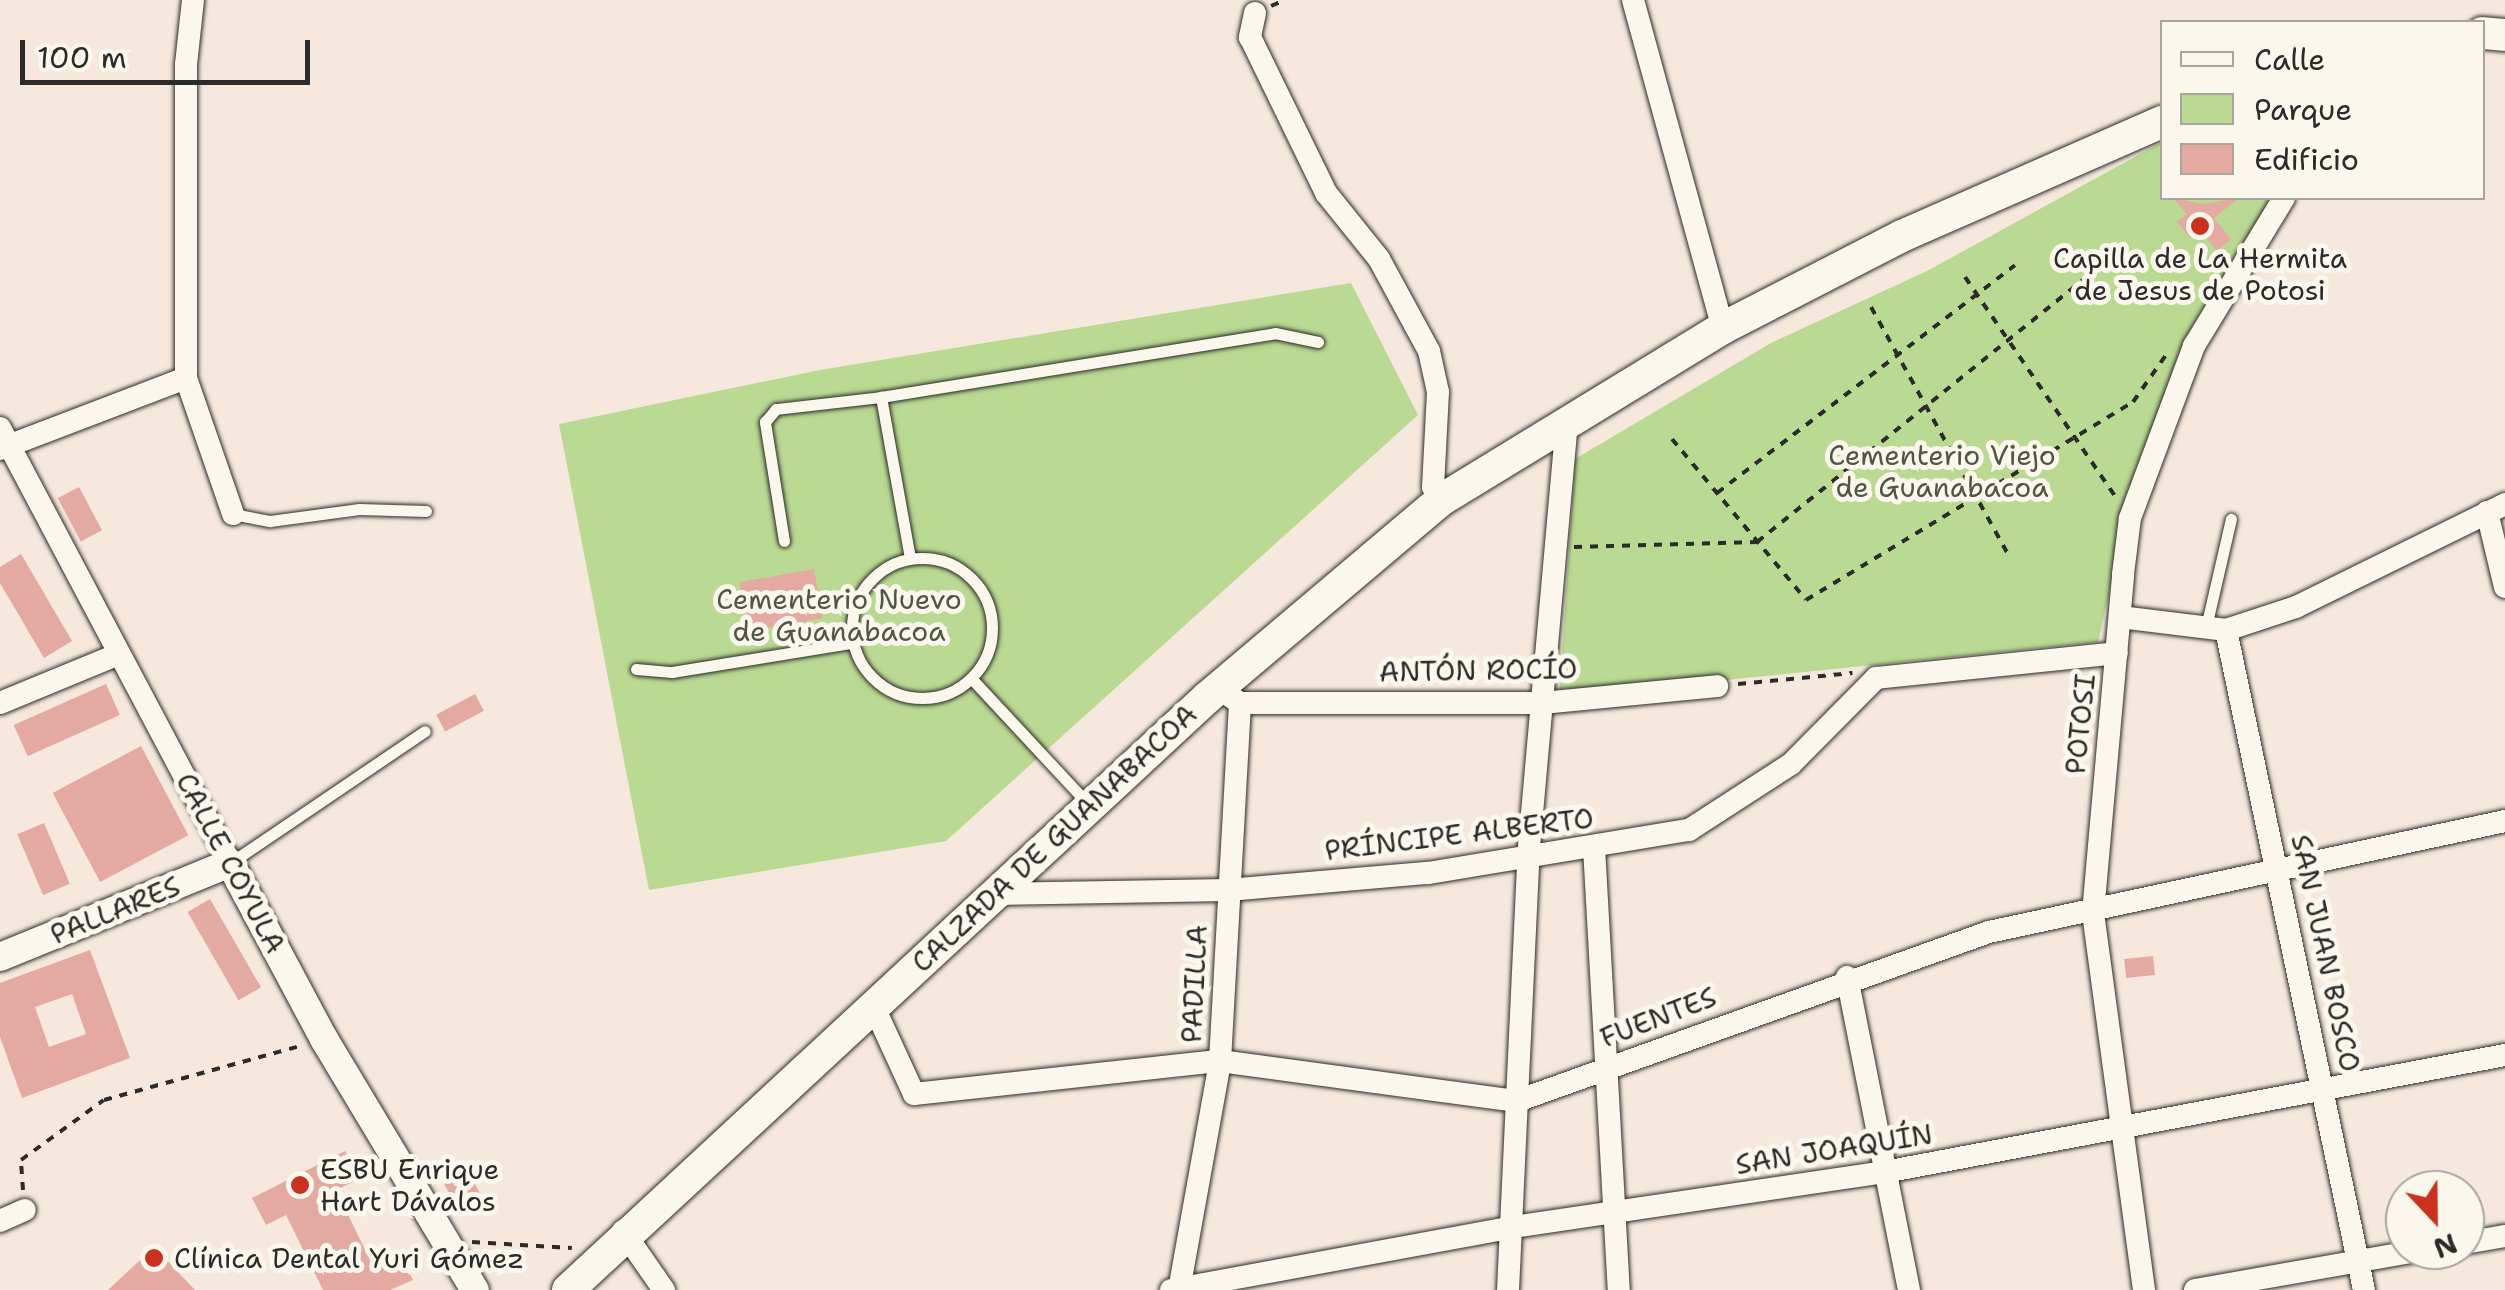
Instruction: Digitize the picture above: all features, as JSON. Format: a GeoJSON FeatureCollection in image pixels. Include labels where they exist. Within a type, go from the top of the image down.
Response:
{"type":"FeatureCollection","features":[{"type":"Feature","properties":{"kind":"main road","name":"CALZADA DE GUANABACOA"},"geometry":{"type":"LineString","coordinates":[[568,1290],[612,1241],[1089,805],[1229,696],[1441,500],[1567,419],[1723,328],[1902,236],[2160,123]]}},
{"type":"Feature","properties":{"kind":"street"},"geometry":{"type":"LineString","coordinates":[[193,0],[186,64],[186,378],[233,514]]}},
{"type":"Feature","properties":{"kind":"street"},"geometry":{"type":"LineString","coordinates":[[1633,0],[1723,328]]}},
{"type":"Feature","properties":{"kind":"street"},"geometry":{"type":"LineString","coordinates":[[1255,13],[1250,38],[1326,193],[1379,259],[1430,351],[1438,392],[1432,487],[1441,500]]}},
{"type":"Feature","properties":{"kind":"street","name":"POTOSI"},"geometry":{"type":"LineString","coordinates":[[2144,1290],[2094,912],[2130,518],[2194,346],[2283,200]]}},
{"type":"Feature","properties":{"kind":"street"},"geometry":{"type":"LineString","coordinates":[[3,441],[186,378]]}},
{"type":"Feature","properties":{"kind":"street"},"geometry":{"type":"LineString","coordinates":[[1508,1290],[1528,858],[1567,419]]}},
{"type":"Feature","properties":{"kind":"street","name":"CALLE COYULA"},"geometry":{"type":"LineString","coordinates":[[3,441],[324,1039],[440,1240],[475,1290]]}},
{"type":"Feature","properties":{"kind":"street"},"geometry":{"type":"LineString","coordinates":[[2120,617],[2216,628],[2296,607],[2496,508],[2505,587]]}},
{"type":"Feature","properties":{"kind":"street","name":"SAN JUAN BOSCO"},"geometry":{"type":"LineString","coordinates":[[2216,628],[2279,876],[2364,1290]]}},
{"type":"Feature","properties":{"kind":"street"},"geometry":{"type":"LineString","coordinates":[[1876,678],[2117,652]]}},
{"type":"Feature","properties":{"kind":"street"},"geometry":{"type":"LineString","coordinates":[[0,703],[119,654]]}},
{"type":"Feature","properties":{"kind":"street","name":"PRÍNCIPE ALBERTO"},"geometry":{"type":"LineString","coordinates":[[993,894],[1228,890],[1528,858],[1689,830],[1744,802],[1876,678]]}},
{"type":"Feature","properties":{"kind":"street","name":"ANTÓN ROCÍO"},"geometry":{"type":"LineString","coordinates":[[1229,696],[1542,703],[1718,686]]}},
{"type":"Feature","properties":{"kind":"street","name":"PADILLA"},"geometry":{"type":"LineString","coordinates":[[1176,1290],[1220,1060],[1228,890],[1229,696]]}},
{"type":"Feature","properties":{"kind":"street","name":"FUENTES"},"geometry":{"type":"LineString","coordinates":[[873,1004],[914,1094],[1220,1060],[1517,1101],[1848,977],[1990,932],[2279,876],[2505,821]]}},
{"type":"Feature","properties":{"kind":"street"},"geometry":{"type":"LineString","coordinates":[[1594,848],[1619,1290]]}},
{"type":"Feature","properties":{"kind":"street","name":"PALLARES"},"geometry":{"type":"LineString","coordinates":[[0,957],[230,862]]}},
{"type":"Feature","properties":{"kind":"street"},"geometry":{"type":"LineString","coordinates":[[1848,977],[1890,1171],[1909,1290]]}},
{"type":"Feature","properties":{"kind":"street","name":"SAN JOAQUÍN"},"geometry":{"type":"LineString","coordinates":[[1176,1290],[1513,1227],[1890,1171],[2505,1056]]}},
{"type":"Feature","properties":{"kind":"street"},"geometry":{"type":"LineString","coordinates":[[0,1221],[25,1210]]}},
{"type":"Feature","properties":{"kind":"street"},"geometry":{"type":"LineString","coordinates":[[612,1241],[664,1290]]}},
{"type":"Feature","properties":{"kind":"street"},"geometry":{"type":"LineString","coordinates":[[2195,1290],[2385,1256]]}},
{"type":"Feature","properties":{"kind":"lane"},"geometry":{"type":"LineString","coordinates":[[784,541],[765,422],[794,405],[881,398],[1275,333],[1318,342]]}},
{"type":"Feature","properties":{"kind":"lane"},"geometry":{"type":"LineString","coordinates":[[881,398],[910,558]]}},
{"type":"Feature","properties":{"kind":"lane"},"geometry":{"type":"LineString","coordinates":[[233,514],[270,521],[359,509],[426,511]]}},
{"type":"Feature","properties":{"kind":"lane"},"geometry":{"type":"LineString","coordinates":[[2216,628],[2230,520]]}},
{"type":"Feature","properties":{"kind":"lane"},"geometry":{"type":"LineString","coordinates":[[910,558],[948,562],[985,596],[992,633],[971,678],[938,696],[901,695],[870,676],[852,643],[860,594],[887,566],[910,558]]}},
{"type":"Feature","properties":{"kind":"lane"},"geometry":{"type":"LineString","coordinates":[[636,669],[672,672],[852,643]]}},
{"type":"Feature","properties":{"kind":"lane"},"geometry":{"type":"LineString","coordinates":[[971,678],[1089,805]]}},
{"type":"Feature","properties":{"kind":"lane"},"geometry":{"type":"LineString","coordinates":[[230,862],[425,731]]}},
{"type":"Feature","properties":{"kind":"path"},"geometry":{"type":"LineString","coordinates":[[1574,546],[1757,542],[1924,403],[2118,252]]}},
{"type":"Feature","properties":{"kind":"path"},"geometry":{"type":"LineString","coordinates":[[1717,493],[2015,265]]}},
{"type":"Feature","properties":{"kind":"path"},"geometry":{"type":"LineString","coordinates":[[1964,277],[2130,518]]}},
{"type":"Feature","properties":{"kind":"path"},"geometry":{"type":"LineString","coordinates":[[1871,307],[2010,558]]}},
{"type":"Feature","properties":{"kind":"path"},"geometry":{"type":"LineString","coordinates":[[1672,439],[1806,600],[2132,402],[2173,346]]}},
{"type":"Feature","properties":{"kind":"path"},"geometry":{"type":"LineString","coordinates":[[1718,686],[1849,672],[1876,678]]}},
{"type":"Feature","properties":{"kind":"path"},"geometry":{"type":"LineString","coordinates":[[25,1210],[21,1160],[104,1100],[324,1039]]}},
{"type":"Feature","properties":{"kind":"path"},"geometry":{"type":"LineString","coordinates":[[440,1240],[612,1241]]}},
{"type":"Feature","properties":{"kind":"green space","name":"Cementerio Viejo de Guanabacoa"},"geometry":{"type":"Polygon","coordinates":[[[2160,143],[2160,200],[2271,200],[2200,313],[2127,516],[2098,642],[1559,697],[1575,459],[1771,343],[1927,271],[2160,143]]]}},
{"type":"Feature","properties":{"kind":"green space","name":"Cementerio Nuevo de Guanabacoa"},"geometry":{"type":"Polygon","coordinates":[[[1351,283],[1418,415],[946,841],[649,890],[559,424],[820,370],[1351,283]]]}},
{"type":"Feature","properties":{"kind":"building","name":"Capilla de La Hermita de Jesus de Potosi"},"geometry":{"type":"Polygon","coordinates":[[[2175,200],[2203,204],[2236,200],[2214,218],[2231,239],[2217,251],[2200,230],[2190,238],[2177,222],[2187,214],[2175,200]]]}},
{"type":"Feature","properties":{"kind":"building"},"geometry":{"type":"Polygon","coordinates":[[[79,487],[102,530],[81,542],[58,498],[79,487]]]}},
{"type":"Feature","properties":{"kind":"building"},"geometry":{"type":"Polygon","coordinates":[[[21,554],[72,641],[44,658],[0,583],[0,567],[21,554]]]}},
{"type":"Feature","properties":{"kind":"building"},"geometry":{"type":"Polygon","coordinates":[[[814,569],[823,618],[748,631],[739,582],[814,569]]]}},
{"type":"Feature","properties":{"kind":"building"},"geometry":{"type":"Polygon","coordinates":[[[106,684],[120,715],[28,756],[14,725],[106,684]]]}},
{"type":"Feature","properties":{"kind":"building"},"geometry":{"type":"Polygon","coordinates":[[[475,694],[484,711],[445,731],[436,715],[475,694]]]}},
{"type":"Feature","properties":{"kind":"building"},"geometry":{"type":"Polygon","coordinates":[[[141,746],[188,835],[100,882],[53,793],[141,746]]]}},
{"type":"Feature","properties":{"kind":"building"},"geometry":{"type":"Polygon","coordinates":[[[44,823],[70,884],[43,895],[17,834],[44,823]]]}},
{"type":"Feature","properties":{"kind":"building"},"geometry":{"type":"Polygon","coordinates":[[[210,899],[261,987],[238,1000],[187,912],[210,899]]]}},
{"type":"Feature","properties":{"kind":"building"},"geometry":{"type":"Polygon","coordinates":[[[90,950],[130,1058],[22,1098],[0,1037],[0,983],[90,950]],[[72,994],[35,1007],[49,1047],[86,1034],[72,994]]]}},
{"type":"Feature","properties":{"kind":"building"},"geometry":{"type":"Polygon","coordinates":[[[2153,956],[2155,975],[2126,978],[2124,959],[2153,956]]]}},
{"type":"Feature","properties":{"kind":"building"},"geometry":{"type":"Polygon","coordinates":[[[345,1151],[359,1179],[336,1190],[372,1264],[400,1251],[413,1280],[390,1290],[323,1290],[286,1215],[266,1225],[252,1198],[345,1151]]]}},
{"type":"Feature","properties":{"kind":"building"},"geometry":{"type":"Polygon","coordinates":[[[468,1171],[485,1203],[461,1215],[444,1184],[468,1171]]]}},
{"type":"Feature","properties":{"kind":"building","name":"Clínica Dental Yuri Gómez"},"geometry":{"type":"Polygon","coordinates":[[[154,1247],[195,1290],[108,1290],[154,1247]]]}},
{"type":"Feature","properties":{"kind":"place","name":"Capilla de La Hermita de Jesus de Potosi"},"geometry":{"type":"Point","coordinates":[2200,226]}},
{"type":"Feature","properties":{"kind":"place","name":"ESBU Enrique Hart Dávalos"},"geometry":{"type":"Point","coordinates":[300,1185]}},
{"type":"Feature","properties":{"kind":"place","name":"Clínica Dental Yuri Gómez"},"geometry":{"type":"Point","coordinates":[154,1258]}}]}
